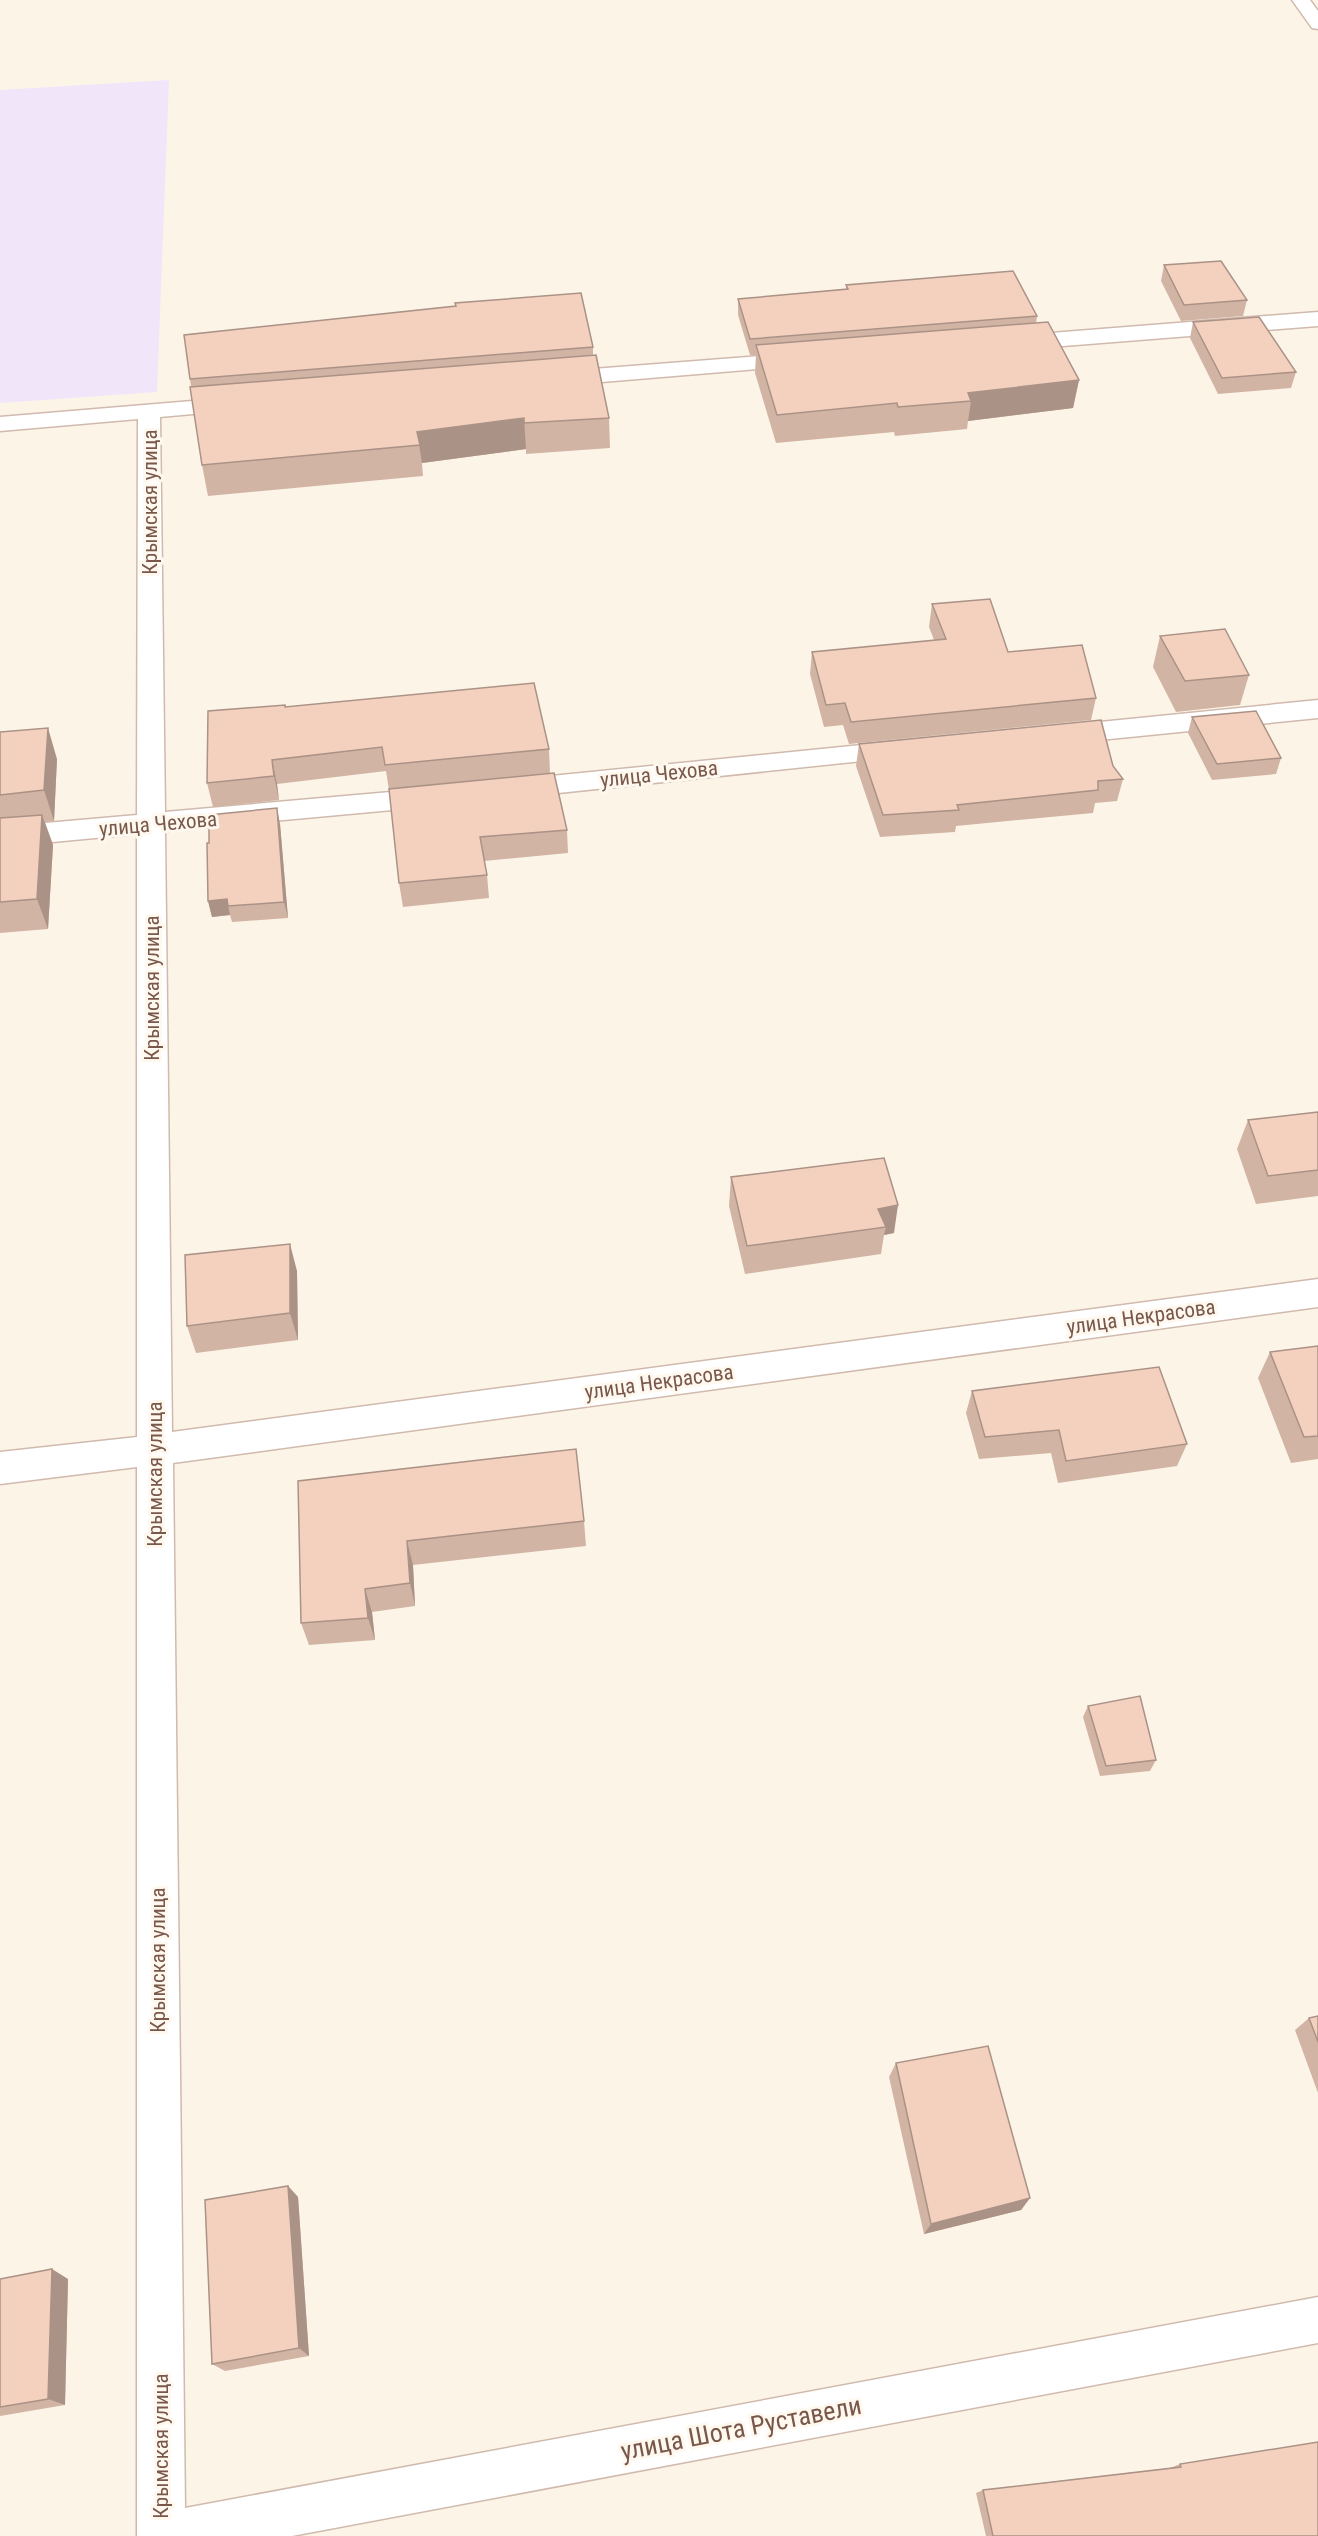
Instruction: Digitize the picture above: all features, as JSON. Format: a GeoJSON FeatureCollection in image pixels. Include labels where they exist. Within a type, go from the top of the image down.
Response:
{"type":"FeatureCollection","features":[{"type":"Feature","properties":{"kind":"street"},"geometry":{"type":"LineString","coordinates":[[1300,0],[1318,24]]}},
{"type":"Feature","properties":{"kind":"street"},"geometry":{"type":"LineString","coordinates":[[996,344],[1318,319]]}},
{"type":"Feature","properties":{"kind":"street"},"geometry":{"type":"LineString","coordinates":[[531,381],[817,358]]}},
{"type":"Feature","properties":{"kind":"street"},"geometry":{"type":"LineString","coordinates":[[0,424],[256,403]]}},
{"type":"Feature","properties":{"kind":"street","name":"Крымская улица"},"geometry":{"type":"LineString","coordinates":[[149,412],[163,2536]]}},
{"type":"Feature","properties":{"kind":"street"},"geometry":{"type":"LineString","coordinates":[[1032,737],[1318,709]]}},
{"type":"Feature","properties":{"kind":"street","name":"улица Чехова"},"geometry":{"type":"LineString","coordinates":[[0,837],[152,825],[925,748]]}},
{"type":"Feature","properties":{"kind":"street","name":"улица Некрасова"},"geometry":{"type":"LineString","coordinates":[[0,1468],[155,1450],[1318,1293]]}},
{"type":"Feature","properties":{"kind":"street","name":"улица Шота Руставели"},"geometry":{"type":"LineString","coordinates":[[163,2536],[1318,2320]]}},
{"type":"Feature","properties":{"kind":"shaded area"},"geometry":{"type":"Polygon","coordinates":[[[169,80],[157,392],[0,403],[0,90],[169,80]]]}},
{"type":"Feature","properties":{"kind":"building"},"geometry":{"type":"Polygon","coordinates":[[[1221,261],[1247,300],[1184,305],[1164,265],[1221,261]]]}},
{"type":"Feature","properties":{"kind":"building"},"geometry":{"type":"Polygon","coordinates":[[[1013,271],[1037,316],[750,339],[738,299],[848,289],[846,285],[1013,271]]]}},
{"type":"Feature","properties":{"kind":"building"},"geometry":{"type":"Polygon","coordinates":[[[581,293],[593,347],[190,379],[184,335],[456,306],[455,303],[581,293]]]}},
{"type":"Feature","properties":{"kind":"building"},"geometry":{"type":"Polygon","coordinates":[[[1259,317],[1296,372],[1222,378],[1193,322],[1259,317]]]}},
{"type":"Feature","properties":{"kind":"building"},"geometry":{"type":"Polygon","coordinates":[[[1048,322],[1079,380],[968,393],[971,401],[898,407],[897,403],[777,415],[756,345],[1048,322]]]}},
{"type":"Feature","properties":{"kind":"building"},"geometry":{"type":"Polygon","coordinates":[[[596,355],[609,418],[524,423],[524,418],[417,432],[420,445],[202,465],[190,387],[596,355]]]}},
{"type":"Feature","properties":{"kind":"building"},"geometry":{"type":"Polygon","coordinates":[[[990,599],[1008,652],[1082,645],[1096,698],[851,722],[845,703],[826,705],[812,652],[946,639],[932,604],[990,599]]]}},
{"type":"Feature","properties":{"kind":"building"},"geometry":{"type":"Polygon","coordinates":[[[1225,629],[1249,675],[1185,681],[1160,636],[1225,629]]]}},
{"type":"Feature","properties":{"kind":"building"},"geometry":{"type":"Polygon","coordinates":[[[534,683],[549,749],[385,765],[382,747],[272,760],[274,776],[207,783],[208,711],[285,705],[285,707],[534,683]]]}},
{"type":"Feature","properties":{"kind":"building"},"geometry":{"type":"Polygon","coordinates":[[[1256,711],[1281,758],[1217,764],[1192,717],[1256,711]]]}},
{"type":"Feature","properties":{"kind":"building"},"geometry":{"type":"Polygon","coordinates":[[[1101,720],[1113,766],[1123,779],[1098,781],[1098,790],[957,805],[959,810],[883,815],[859,744],[1101,720]]]}},
{"type":"Feature","properties":{"kind":"building"},"geometry":{"type":"Polygon","coordinates":[[[48,728],[44,790],[0,795],[0,732],[48,728]]]}},
{"type":"Feature","properties":{"kind":"building"},"geometry":{"type":"Polygon","coordinates":[[[554,773],[567,830],[480,837],[487,875],[399,883],[389,789],[554,773]]]}},
{"type":"Feature","properties":{"kind":"building"},"geometry":{"type":"Polygon","coordinates":[[[277,808],[284,902],[228,906],[227,899],[208,901],[209,815],[277,808]]]}},
{"type":"Feature","properties":{"kind":"building"},"geometry":{"type":"Polygon","coordinates":[[[42,815],[37,899],[0,902],[0,818],[42,815]]]}},
{"type":"Feature","properties":{"kind":"building"},"geometry":{"type":"Polygon","coordinates":[[[1318,1112],[1318,1170],[1268,1176],[1248,1120],[1318,1112]]]}},
{"type":"Feature","properties":{"kind":"building"},"geometry":{"type":"Polygon","coordinates":[[[884,1158],[898,1205],[878,1209],[886,1227],[747,1246],[731,1177],[884,1158]]]}},
{"type":"Feature","properties":{"kind":"building"},"geometry":{"type":"Polygon","coordinates":[[[290,1244],[290,1313],[187,1326],[185,1255],[290,1244]]]}},
{"type":"Feature","properties":{"kind":"building"},"geometry":{"type":"Polygon","coordinates":[[[1318,1346],[1318,1436],[1304,1437],[1270,1352],[1318,1346]]]}},
{"type":"Feature","properties":{"kind":"building"},"geometry":{"type":"Polygon","coordinates":[[[1159,1367],[1187,1444],[1066,1461],[1059,1430],[985,1437],[972,1391],[1159,1367]]]}},
{"type":"Feature","properties":{"kind":"building"},"geometry":{"type":"Polygon","coordinates":[[[576,1449],[584,1521],[407,1541],[410,1583],[365,1589],[368,1618],[301,1623],[298,1481],[576,1449]]]}},
{"type":"Feature","properties":{"kind":"building"},"geometry":{"type":"Polygon","coordinates":[[[1140,1696],[1156,1760],[1106,1766],[1088,1706],[1140,1696]]]}},
{"type":"Feature","properties":{"kind":"building"},"geometry":{"type":"Polygon","coordinates":[[[1318,2016],[1318,2042],[1309,2018],[1318,2016]]]}},
{"type":"Feature","properties":{"kind":"building"},"geometry":{"type":"Polygon","coordinates":[[[988,2046],[1030,2198],[931,2224],[896,2063],[988,2046]]]}},
{"type":"Feature","properties":{"kind":"building"},"geometry":{"type":"Polygon","coordinates":[[[288,2186],[299,2348],[212,2364],[205,2200],[288,2186]]]}},
{"type":"Feature","properties":{"kind":"building"},"geometry":{"type":"Polygon","coordinates":[[[52,2269],[48,2399],[0,2407],[0,2279],[52,2269]]]}},
{"type":"Feature","properties":{"kind":"building"},"geometry":{"type":"Polygon","coordinates":[[[1318,2442],[1318,2536],[993,2536],[983,2490],[1181,2467],[1180,2464],[1318,2442]]]}}]}
